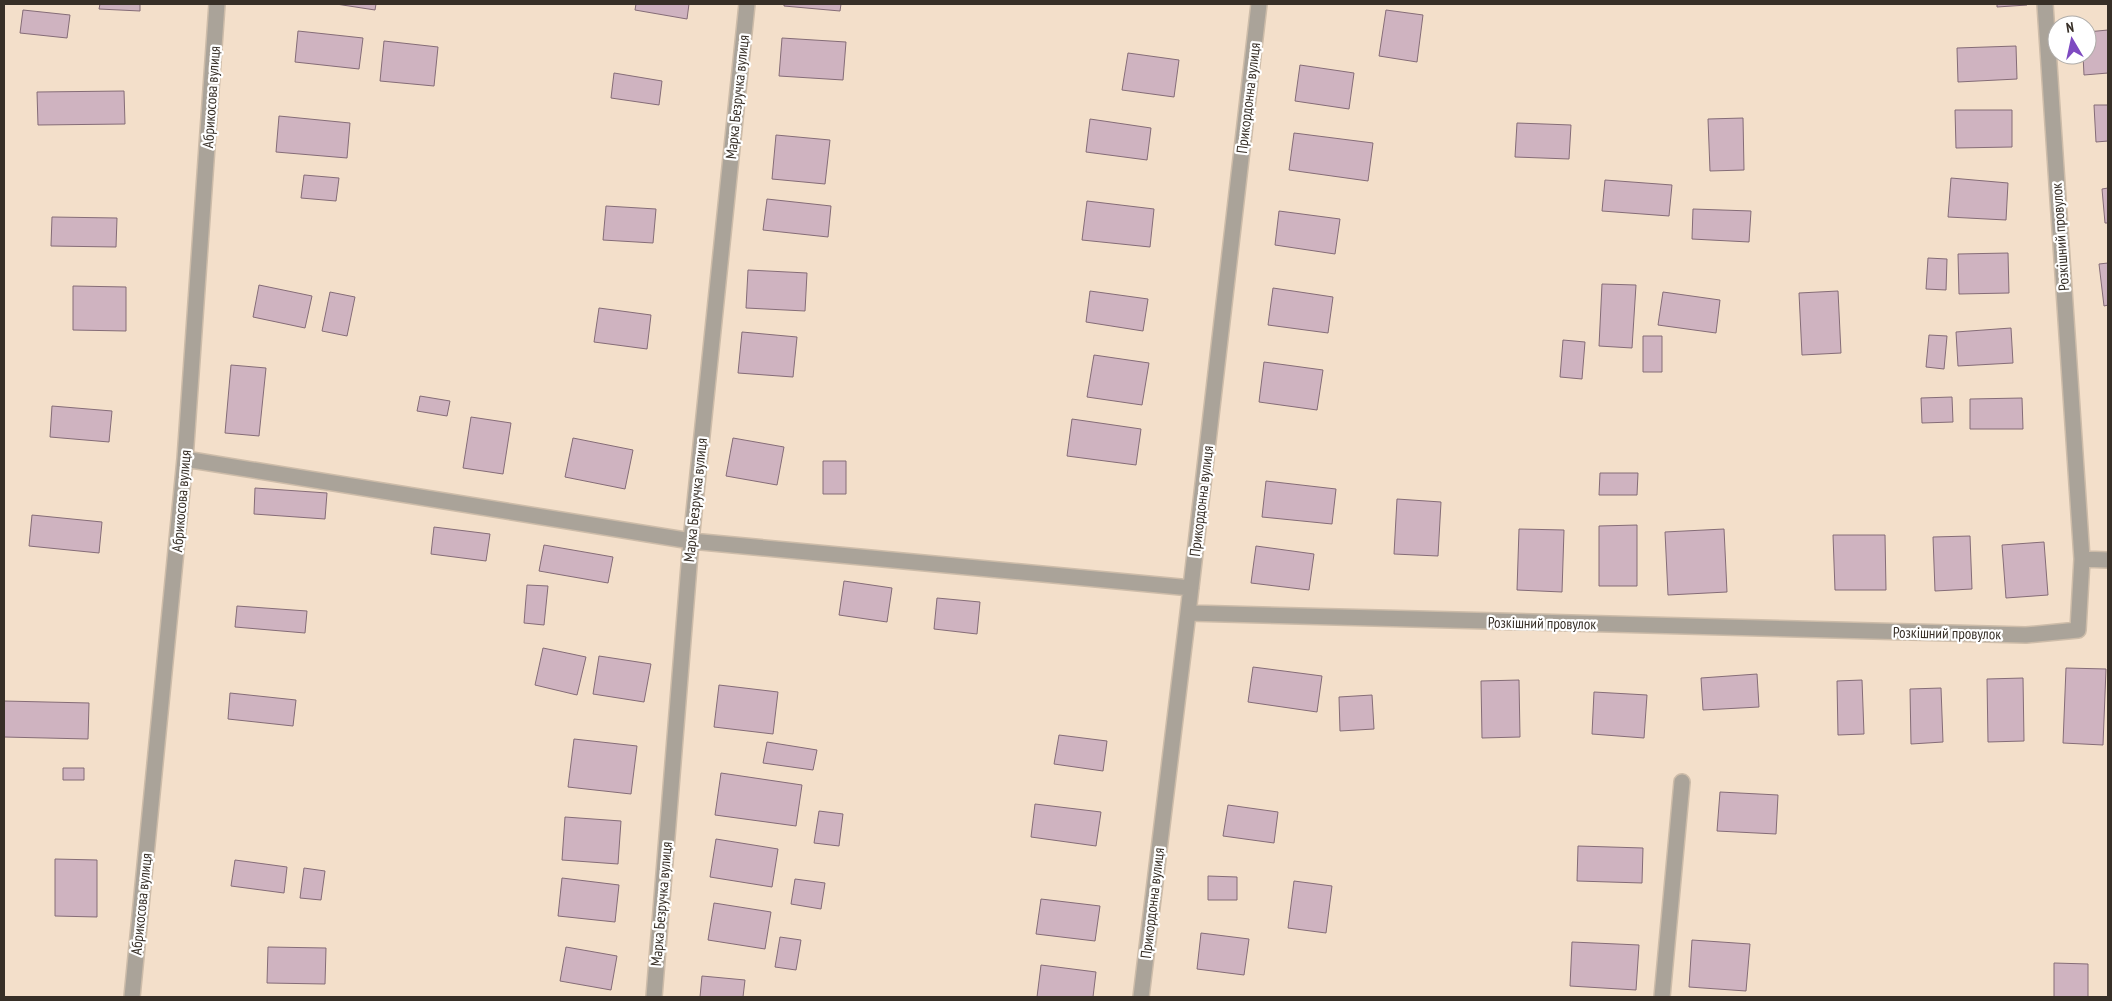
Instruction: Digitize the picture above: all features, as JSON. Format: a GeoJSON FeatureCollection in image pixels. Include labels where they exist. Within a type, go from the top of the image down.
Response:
{"type":"FeatureCollection","features":[{"type":"Feature","properties":{"kind":"street","name":"Абрикосова вулиця"},"geometry":{"type":"LineString","coordinates":[[132,997],[185,459],[217,4]]}},
{"type":"Feature","properties":{"kind":"street","name":"Марка Безручка вулиця"},"geometry":{"type":"LineString","coordinates":[[654,997],[691,541],[747,4]]}},
{"type":"Feature","properties":{"kind":"street","name":"Прикордонна вулиця"},"geometry":{"type":"LineString","coordinates":[[1141,997],[1259,4]]}},
{"type":"Feature","properties":{"kind":"street","name":"Розкішний провулок"},"geometry":{"type":"LineString","coordinates":[[1188,613],[2026,635],[2078,630],[2082,559],[2045,4]]}},
{"type":"Feature","properties":{"kind":"street"},"geometry":{"type":"LineString","coordinates":[[185,459],[691,541],[1191,588]]}},
{"type":"Feature","properties":{"kind":"street"},"geometry":{"type":"LineString","coordinates":[[2082,559],[2108,560]]}},
{"type":"Feature","properties":{"kind":"street"},"geometry":{"type":"LineString","coordinates":[[1662,997],[1682,782]]}},
{"type":"Feature","properties":{"kind":"building"},"geometry":{"type":"Polygon","coordinates":[[[100,4],[140,4],[140,11],[99,9],[100,4]]]}},
{"type":"Feature","properties":{"kind":"building"},"geometry":{"type":"Polygon","coordinates":[[[336,4],[376,4],[375,10],[336,4]]]}},
{"type":"Feature","properties":{"kind":"building"},"geometry":{"type":"Polygon","coordinates":[[[636,4],[689,4],[687,19],[635,10],[636,4]]]}},
{"type":"Feature","properties":{"kind":"building"},"geometry":{"type":"Polygon","coordinates":[[[784,4],[841,4],[840,11],[784,6],[784,4]]]}},
{"type":"Feature","properties":{"kind":"building"},"geometry":{"type":"Polygon","coordinates":[[[1997,4],[2026,4],[2027,5],[1997,7],[1997,4]]]}},
{"type":"Feature","properties":{"kind":"building"},"geometry":{"type":"Polygon","coordinates":[[[23,10],[70,15],[67,38],[20,33],[23,10]]]}},
{"type":"Feature","properties":{"kind":"building"},"geometry":{"type":"Polygon","coordinates":[[[1386,10],[1423,15],[1417,62],[1379,56],[1386,10]]]}},
{"type":"Feature","properties":{"kind":"building"},"geometry":{"type":"Polygon","coordinates":[[[2108,30],[2108,73],[2084,75],[2084,65],[2097,65],[2097,31],[2108,30]]]}},
{"type":"Feature","properties":{"kind":"building"},"geometry":{"type":"Polygon","coordinates":[[[298,31],[363,38],[359,69],[295,62],[298,31]]]}},
{"type":"Feature","properties":{"kind":"building"},"geometry":{"type":"Polygon","coordinates":[[[782,38],[846,42],[843,80],[779,76],[782,38]]]}},
{"type":"Feature","properties":{"kind":"building"},"geometry":{"type":"Polygon","coordinates":[[[384,41],[438,47],[434,86],[380,81],[384,41]]]}},
{"type":"Feature","properties":{"kind":"building"},"geometry":{"type":"Polygon","coordinates":[[[2016,46],[2017,79],[1958,82],[1957,48],[2016,46]]]}},
{"type":"Feature","properties":{"kind":"building"},"geometry":{"type":"Polygon","coordinates":[[[1128,53],[1179,60],[1174,97],[1122,90],[1128,53]]]}},
{"type":"Feature","properties":{"kind":"building"},"geometry":{"type":"Polygon","coordinates":[[[1300,65],[1354,73],[1349,109],[1295,101],[1300,65]]]}},
{"type":"Feature","properties":{"kind":"building"},"geometry":{"type":"Polygon","coordinates":[[[614,73],[662,81],[659,105],[611,98],[614,73]]]}},
{"type":"Feature","properties":{"kind":"building"},"geometry":{"type":"Polygon","coordinates":[[[124,91],[125,124],[38,125],[37,92],[124,91]]]}},
{"type":"Feature","properties":{"kind":"building"},"geometry":{"type":"Polygon","coordinates":[[[2094,105],[2108,105],[2108,141],[2096,142],[2094,105]]]}},
{"type":"Feature","properties":{"kind":"building"},"geometry":{"type":"Polygon","coordinates":[[[1955,110],[2012,110],[2012,147],[1956,148],[1955,110]]]}},
{"type":"Feature","properties":{"kind":"building"},"geometry":{"type":"Polygon","coordinates":[[[279,116],[350,123],[347,158],[276,152],[279,116]]]}},
{"type":"Feature","properties":{"kind":"building"},"geometry":{"type":"Polygon","coordinates":[[[1743,118],[1744,170],[1710,171],[1708,119],[1743,118]]]}},
{"type":"Feature","properties":{"kind":"building"},"geometry":{"type":"Polygon","coordinates":[[[1090,119],[1151,128],[1147,160],[1086,152],[1090,119]]]}},
{"type":"Feature","properties":{"kind":"building"},"geometry":{"type":"Polygon","coordinates":[[[1517,123],[1571,125],[1569,159],[1515,157],[1517,123]]]}},
{"type":"Feature","properties":{"kind":"building"},"geometry":{"type":"Polygon","coordinates":[[[1294,133],[1373,143],[1368,181],[1289,170],[1294,133]]]}},
{"type":"Feature","properties":{"kind":"building"},"geometry":{"type":"Polygon","coordinates":[[[776,135],[830,140],[825,184],[772,179],[776,135]]]}},
{"type":"Feature","properties":{"kind":"building"},"geometry":{"type":"Polygon","coordinates":[[[304,175],[339,178],[336,201],[301,198],[304,175]]]}},
{"type":"Feature","properties":{"kind":"building"},"geometry":{"type":"Polygon","coordinates":[[[1951,178],[2008,183],[2006,220],[1948,217],[1951,178]]]}},
{"type":"Feature","properties":{"kind":"building"},"geometry":{"type":"Polygon","coordinates":[[[1605,180],[1672,185],[1669,216],[1602,211],[1605,180]]]}},
{"type":"Feature","properties":{"kind":"building"},"geometry":{"type":"Polygon","coordinates":[[[2108,188],[2108,223],[2105,223],[2102,189],[2108,188]]]}},
{"type":"Feature","properties":{"kind":"building"},"geometry":{"type":"Polygon","coordinates":[[[767,199],[831,206],[828,237],[763,230],[767,199]]]}},
{"type":"Feature","properties":{"kind":"building"},"geometry":{"type":"Polygon","coordinates":[[[1087,201],[1154,209],[1150,247],[1082,240],[1087,201]]]}},
{"type":"Feature","properties":{"kind":"building"},"geometry":{"type":"Polygon","coordinates":[[[606,206],[656,209],[653,243],[603,240],[606,206]]]}},
{"type":"Feature","properties":{"kind":"building"},"geometry":{"type":"Polygon","coordinates":[[[1693,209],[1751,211],[1749,242],[1692,239],[1693,209]]]}},
{"type":"Feature","properties":{"kind":"building"},"geometry":{"type":"Polygon","coordinates":[[[1279,211],[1340,219],[1335,254],[1275,245],[1279,211]]]}},
{"type":"Feature","properties":{"kind":"building"},"geometry":{"type":"Polygon","coordinates":[[[52,217],[117,218],[116,247],[51,246],[52,217]]]}},
{"type":"Feature","properties":{"kind":"building"},"geometry":{"type":"Polygon","coordinates":[[[2008,253],[2009,293],[1959,294],[1958,254],[2008,253]]]}},
{"type":"Feature","properties":{"kind":"building"},"geometry":{"type":"Polygon","coordinates":[[[1928,258],[1947,259],[1946,290],[1926,289],[1928,258]]]}},
{"type":"Feature","properties":{"kind":"building"},"geometry":{"type":"Polygon","coordinates":[[[2108,263],[2108,305],[2104,306],[2099,264],[2108,263]]]}},
{"type":"Feature","properties":{"kind":"building"},"geometry":{"type":"Polygon","coordinates":[[[748,270],[807,273],[805,311],[746,308],[748,270]]]}},
{"type":"Feature","properties":{"kind":"building"},"geometry":{"type":"Polygon","coordinates":[[[1602,284],[1636,285],[1632,348],[1599,346],[1602,284]]]}},
{"type":"Feature","properties":{"kind":"building"},"geometry":{"type":"Polygon","coordinates":[[[259,285],[312,296],[305,328],[253,317],[259,285]]]}},
{"type":"Feature","properties":{"kind":"building"},"geometry":{"type":"Polygon","coordinates":[[[73,286],[126,287],[126,331],[73,330],[73,286]]]}},
{"type":"Feature","properties":{"kind":"building"},"geometry":{"type":"Polygon","coordinates":[[[1273,288],[1333,297],[1328,333],[1268,325],[1273,288]]]}},
{"type":"Feature","properties":{"kind":"building"},"geometry":{"type":"Polygon","coordinates":[[[1090,291],[1148,299],[1143,331],[1086,322],[1090,291]]]}},
{"type":"Feature","properties":{"kind":"building"},"geometry":{"type":"Polygon","coordinates":[[[1838,291],[1841,353],[1802,355],[1799,293],[1838,291]]]}},
{"type":"Feature","properties":{"kind":"building"},"geometry":{"type":"Polygon","coordinates":[[[330,292],[355,297],[347,336],[322,331],[330,292]]]}},
{"type":"Feature","properties":{"kind":"building"},"geometry":{"type":"Polygon","coordinates":[[[1663,292],[1720,300],[1716,333],[1658,325],[1663,292]]]}},
{"type":"Feature","properties":{"kind":"building"},"geometry":{"type":"Polygon","coordinates":[[[599,308],[651,315],[647,349],[594,342],[599,308]]]}},
{"type":"Feature","properties":{"kind":"building"},"geometry":{"type":"Polygon","coordinates":[[[2011,328],[2013,363],[1958,366],[1956,332],[2011,328]]]}},
{"type":"Feature","properties":{"kind":"building"},"geometry":{"type":"Polygon","coordinates":[[[742,332],[797,337],[793,377],[738,373],[742,332]]]}},
{"type":"Feature","properties":{"kind":"building"},"geometry":{"type":"Polygon","coordinates":[[[1929,335],[1947,336],[1944,369],[1926,367],[1929,335]]]}},
{"type":"Feature","properties":{"kind":"building"},"geometry":{"type":"Polygon","coordinates":[[[1643,336],[1662,336],[1662,372],[1643,372],[1643,336]]]}},
{"type":"Feature","properties":{"kind":"building"},"geometry":{"type":"Polygon","coordinates":[[[1563,340],[1585,342],[1582,379],[1560,377],[1563,340]]]}},
{"type":"Feature","properties":{"kind":"building"},"geometry":{"type":"Polygon","coordinates":[[[1094,355],[1149,363],[1142,405],[1087,397],[1094,355]]]}},
{"type":"Feature","properties":{"kind":"building"},"geometry":{"type":"Polygon","coordinates":[[[1264,362],[1323,370],[1317,410],[1259,402],[1264,362]]]}},
{"type":"Feature","properties":{"kind":"building"},"geometry":{"type":"Polygon","coordinates":[[[231,365],[266,368],[259,436],[225,433],[231,365]]]}},
{"type":"Feature","properties":{"kind":"building"},"geometry":{"type":"Polygon","coordinates":[[[420,396],[450,401],[447,416],[417,411],[420,396]]]}},
{"type":"Feature","properties":{"kind":"building"},"geometry":{"type":"Polygon","coordinates":[[[1952,397],[1953,422],[1922,423],[1921,398],[1952,397]]]}},
{"type":"Feature","properties":{"kind":"building"},"geometry":{"type":"Polygon","coordinates":[[[2022,398],[2023,429],[1970,429],[1970,399],[2022,398]]]}},
{"type":"Feature","properties":{"kind":"building"},"geometry":{"type":"Polygon","coordinates":[[[52,406],[112,411],[109,442],[50,437],[52,406]]]}},
{"type":"Feature","properties":{"kind":"building"},"geometry":{"type":"Polygon","coordinates":[[[471,417],[511,423],[503,474],[463,468],[471,417]]]}},
{"type":"Feature","properties":{"kind":"building"},"geometry":{"type":"Polygon","coordinates":[[[1072,419],[1141,429],[1136,465],[1067,456],[1072,419]]]}},
{"type":"Feature","properties":{"kind":"building"},"geometry":{"type":"Polygon","coordinates":[[[573,438],[633,450],[625,489],[565,477],[573,438]]]}},
{"type":"Feature","properties":{"kind":"building"},"geometry":{"type":"Polygon","coordinates":[[[733,438],[784,447],[777,485],[726,476],[733,438]]]}},
{"type":"Feature","properties":{"kind":"building"},"geometry":{"type":"Polygon","coordinates":[[[823,461],[846,461],[846,494],[823,494],[823,461]]]}},
{"type":"Feature","properties":{"kind":"building"},"geometry":{"type":"Polygon","coordinates":[[[1600,473],[1638,473],[1637,495],[1599,495],[1600,473]]]}},
{"type":"Feature","properties":{"kind":"building"},"geometry":{"type":"Polygon","coordinates":[[[1266,481],[1336,489],[1332,524],[1262,517],[1266,481]]]}},
{"type":"Feature","properties":{"kind":"building"},"geometry":{"type":"Polygon","coordinates":[[[255,488],[327,493],[325,519],[254,514],[255,488]]]}},
{"type":"Feature","properties":{"kind":"building"},"geometry":{"type":"Polygon","coordinates":[[[1397,499],[1441,502],[1438,556],[1394,554],[1397,499]]]}},
{"type":"Feature","properties":{"kind":"building"},"geometry":{"type":"Polygon","coordinates":[[[32,515],[102,522],[99,553],[29,546],[32,515]]]}},
{"type":"Feature","properties":{"kind":"building"},"geometry":{"type":"Polygon","coordinates":[[[1637,525],[1637,586],[1599,586],[1599,526],[1637,525]]]}},
{"type":"Feature","properties":{"kind":"building"},"geometry":{"type":"Polygon","coordinates":[[[434,527],[490,534],[486,561],[431,554],[434,527]]]}},
{"type":"Feature","properties":{"kind":"building"},"geometry":{"type":"Polygon","coordinates":[[[1519,529],[1564,530],[1562,592],[1517,590],[1519,529]]]}},
{"type":"Feature","properties":{"kind":"building"},"geometry":{"type":"Polygon","coordinates":[[[1724,529],[1727,592],[1668,595],[1665,532],[1724,529]]]}},
{"type":"Feature","properties":{"kind":"building"},"geometry":{"type":"Polygon","coordinates":[[[1833,535],[1885,535],[1886,590],[1835,590],[1833,535]]]}},
{"type":"Feature","properties":{"kind":"building"},"geometry":{"type":"Polygon","coordinates":[[[1970,536],[1972,589],[1935,591],[1933,537],[1970,536]]]}},
{"type":"Feature","properties":{"kind":"building"},"geometry":{"type":"Polygon","coordinates":[[[2044,542],[2048,595],[2006,598],[2002,545],[2044,542]]]}},
{"type":"Feature","properties":{"kind":"building"},"geometry":{"type":"Polygon","coordinates":[[[544,545],[613,557],[608,583],[539,571],[544,545]]]}},
{"type":"Feature","properties":{"kind":"building"},"geometry":{"type":"Polygon","coordinates":[[[1256,546],[1314,554],[1309,590],[1251,583],[1256,546]]]}},
{"type":"Feature","properties":{"kind":"building"},"geometry":{"type":"Polygon","coordinates":[[[844,581],[892,588],[887,622],[839,615],[844,581]]]}},
{"type":"Feature","properties":{"kind":"building"},"geometry":{"type":"Polygon","coordinates":[[[527,585],[548,586],[544,625],[524,623],[527,585]]]}},
{"type":"Feature","properties":{"kind":"building"},"geometry":{"type":"Polygon","coordinates":[[[937,598],[980,602],[977,634],[934,629],[937,598]]]}},
{"type":"Feature","properties":{"kind":"building"},"geometry":{"type":"Polygon","coordinates":[[[237,606],[307,611],[305,633],[235,627],[237,606]]]}},
{"type":"Feature","properties":{"kind":"building"},"geometry":{"type":"Polygon","coordinates":[[[543,648],[586,657],[577,695],[535,685],[543,648]]]}},
{"type":"Feature","properties":{"kind":"building"},"geometry":{"type":"Polygon","coordinates":[[[599,656],[651,664],[644,702],[593,694],[599,656]]]}},
{"type":"Feature","properties":{"kind":"building"},"geometry":{"type":"Polygon","coordinates":[[[1253,667],[1322,676],[1317,712],[1248,702],[1253,667]]]}},
{"type":"Feature","properties":{"kind":"building"},"geometry":{"type":"Polygon","coordinates":[[[2066,668],[2106,669],[2103,745],[2063,743],[2066,668]]]}},
{"type":"Feature","properties":{"kind":"building"},"geometry":{"type":"Polygon","coordinates":[[[1757,674],[1759,707],[1703,710],[1701,678],[1757,674]]]}},
{"type":"Feature","properties":{"kind":"building"},"geometry":{"type":"Polygon","coordinates":[[[2023,678],[2024,741],[1988,742],[1987,679],[2023,678]]]}},
{"type":"Feature","properties":{"kind":"building"},"geometry":{"type":"Polygon","coordinates":[[[1519,680],[1520,737],[1482,738],[1481,681],[1519,680]]]}},
{"type":"Feature","properties":{"kind":"building"},"geometry":{"type":"Polygon","coordinates":[[[1862,680],[1864,734],[1838,735],[1837,681],[1862,680]]]}},
{"type":"Feature","properties":{"kind":"building"},"geometry":{"type":"Polygon","coordinates":[[[719,685],[778,692],[773,734],[714,727],[719,685]]]}},
{"type":"Feature","properties":{"kind":"building"},"geometry":{"type":"Polygon","coordinates":[[[1941,688],[1943,742],[1911,744],[1910,689],[1941,688]]]}},
{"type":"Feature","properties":{"kind":"building"},"geometry":{"type":"Polygon","coordinates":[[[1594,692],[1647,695],[1644,738],[1592,734],[1594,692]]]}},
{"type":"Feature","properties":{"kind":"building"},"geometry":{"type":"Polygon","coordinates":[[[230,693],[296,700],[293,726],[228,719],[230,693]]]}},
{"type":"Feature","properties":{"kind":"building"},"geometry":{"type":"Polygon","coordinates":[[[1372,695],[1374,729],[1340,731],[1339,697],[1372,695]]]}},
{"type":"Feature","properties":{"kind":"building"},"geometry":{"type":"Polygon","coordinates":[[[4,701],[89,703],[88,739],[4,737],[4,701]]]}},
{"type":"Feature","properties":{"kind":"building"},"geometry":{"type":"Polygon","coordinates":[[[1059,735],[1107,741],[1103,771],[1054,764],[1059,735]]]}},
{"type":"Feature","properties":{"kind":"building"},"geometry":{"type":"Polygon","coordinates":[[[574,739],[637,746],[631,794],[568,787],[574,739]]]}},
{"type":"Feature","properties":{"kind":"building"},"geometry":{"type":"Polygon","coordinates":[[[767,742],[817,750],[813,770],[763,763],[767,742]]]}},
{"type":"Feature","properties":{"kind":"building"},"geometry":{"type":"Polygon","coordinates":[[[63,768],[84,768],[84,780],[63,780],[63,768]]]}},
{"type":"Feature","properties":{"kind":"building"},"geometry":{"type":"Polygon","coordinates":[[[721,773],[802,785],[796,826],[715,815],[721,773]]]}},
{"type":"Feature","properties":{"kind":"building"},"geometry":{"type":"Polygon","coordinates":[[[1720,792],[1778,795],[1776,834],[1717,831],[1720,792]]]}},
{"type":"Feature","properties":{"kind":"building"},"geometry":{"type":"Polygon","coordinates":[[[1035,804],[1101,812],[1096,846],[1031,837],[1035,804]]]}},
{"type":"Feature","properties":{"kind":"building"},"geometry":{"type":"Polygon","coordinates":[[[1228,805],[1278,812],[1274,843],[1223,836],[1228,805]]]}},
{"type":"Feature","properties":{"kind":"building"},"geometry":{"type":"Polygon","coordinates":[[[819,811],[843,814],[839,846],[814,843],[819,811]]]}},
{"type":"Feature","properties":{"kind":"building"},"geometry":{"type":"Polygon","coordinates":[[[565,817],[621,821],[618,864],[562,860],[565,817]]]}},
{"type":"Feature","properties":{"kind":"building"},"geometry":{"type":"Polygon","coordinates":[[[716,839],[778,849],[772,887],[710,877],[716,839]]]}},
{"type":"Feature","properties":{"kind":"building"},"geometry":{"type":"Polygon","coordinates":[[[1578,846],[1643,848],[1642,883],[1577,881],[1578,846]]]}},
{"type":"Feature","properties":{"kind":"building"},"geometry":{"type":"Polygon","coordinates":[[[55,859],[97,860],[97,917],[55,916],[55,859]]]}},
{"type":"Feature","properties":{"kind":"building"},"geometry":{"type":"Polygon","coordinates":[[[235,860],[287,867],[284,893],[231,886],[235,860]]]}},
{"type":"Feature","properties":{"kind":"building"},"geometry":{"type":"Polygon","coordinates":[[[304,868],[325,871],[321,900],[300,898],[304,868]]]}},
{"type":"Feature","properties":{"kind":"building"},"geometry":{"type":"Polygon","coordinates":[[[1208,876],[1237,877],[1237,900],[1208,900],[1208,876]]]}},
{"type":"Feature","properties":{"kind":"building"},"geometry":{"type":"Polygon","coordinates":[[[562,878],[619,885],[615,922],[558,916],[562,878]]]}},
{"type":"Feature","properties":{"kind":"building"},"geometry":{"type":"Polygon","coordinates":[[[795,879],[825,883],[821,909],[791,904],[795,879]]]}},
{"type":"Feature","properties":{"kind":"building"},"geometry":{"type":"Polygon","coordinates":[[[1294,881],[1332,886],[1326,933],[1288,928],[1294,881]]]}},
{"type":"Feature","properties":{"kind":"building"},"geometry":{"type":"Polygon","coordinates":[[[1041,899],[1100,906],[1095,941],[1036,934],[1041,899]]]}},
{"type":"Feature","properties":{"kind":"building"},"geometry":{"type":"Polygon","coordinates":[[[714,903],[771,912],[765,949],[708,940],[714,903]]]}},
{"type":"Feature","properties":{"kind":"building"},"geometry":{"type":"Polygon","coordinates":[[[1201,933],[1249,939],[1244,975],[1197,969],[1201,933]]]}},
{"type":"Feature","properties":{"kind":"building"},"geometry":{"type":"Polygon","coordinates":[[[780,937],[801,940],[796,970],[775,967],[780,937]]]}},
{"type":"Feature","properties":{"kind":"building"},"geometry":{"type":"Polygon","coordinates":[[[1692,940],[1750,944],[1746,991],[1689,987],[1692,940]]]}},
{"type":"Feature","properties":{"kind":"building"},"geometry":{"type":"Polygon","coordinates":[[[1572,942],[1639,945],[1636,990],[1570,986],[1572,942]]]}},
{"type":"Feature","properties":{"kind":"building"},"geometry":{"type":"Polygon","coordinates":[[[268,947],[326,948],[325,984],[267,983],[268,947]]]}},
{"type":"Feature","properties":{"kind":"building"},"geometry":{"type":"Polygon","coordinates":[[[566,947],[617,956],[611,990],[560,981],[566,947]]]}},
{"type":"Feature","properties":{"kind":"building"},"geometry":{"type":"Polygon","coordinates":[[[2054,963],[2088,964],[2088,997],[2054,997],[2054,963]]]}},
{"type":"Feature","properties":{"kind":"building"},"geometry":{"type":"Polygon","coordinates":[[[1041,965],[1096,972],[1093,997],[1037,997],[1041,965]]]}},
{"type":"Feature","properties":{"kind":"building"},"geometry":{"type":"Polygon","coordinates":[[[702,976],[745,980],[743,997],[700,997],[702,976]]]}}]}
